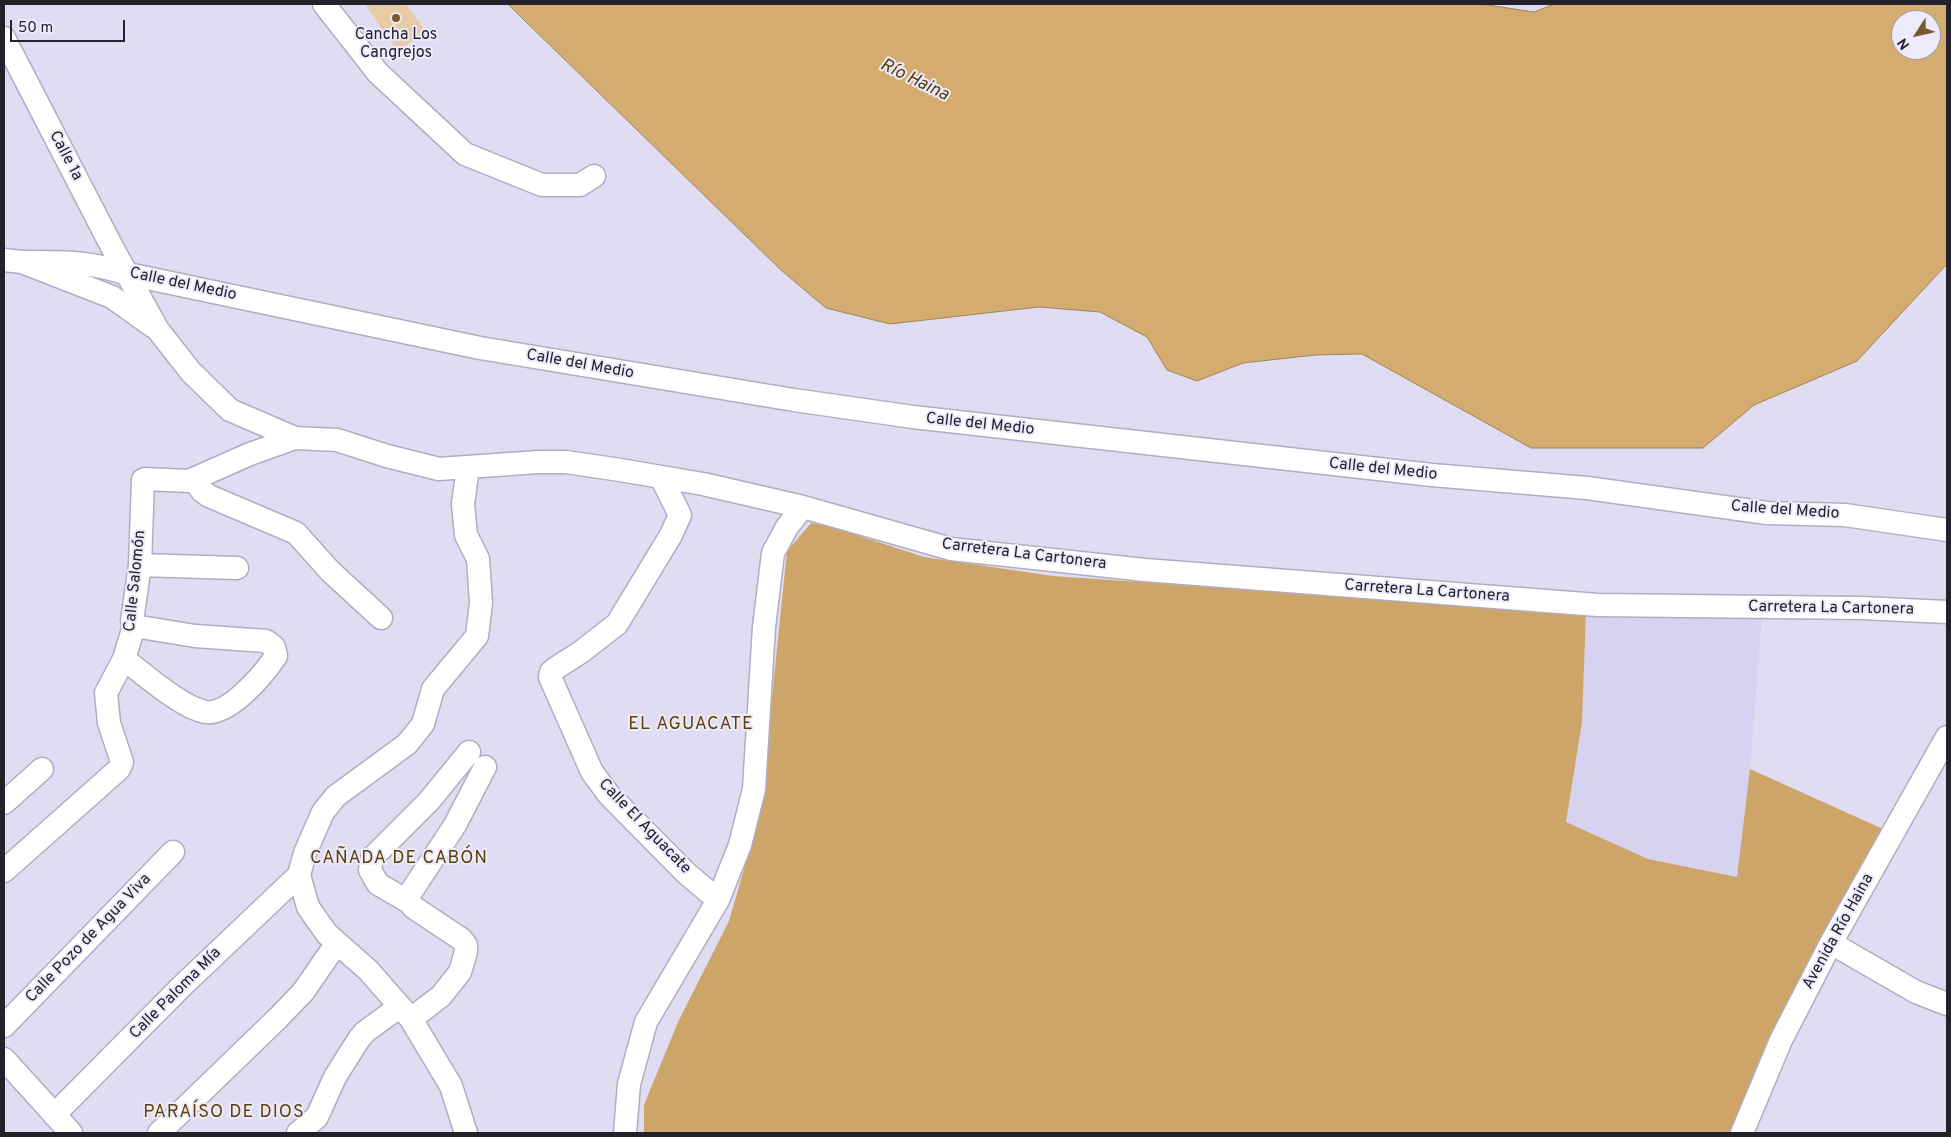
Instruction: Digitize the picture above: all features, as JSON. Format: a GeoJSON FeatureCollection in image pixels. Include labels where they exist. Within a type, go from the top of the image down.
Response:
{"type":"FeatureCollection","features":[{"type":"Feature","properties":{"kind":"street"},"geometry":{"type":"LineString","coordinates":[[324,4],[378,73],[465,154],[542,185],[580,185],[594,176]]}},
{"type":"Feature","properties":{"kind":"street","name":"Calle 1a"},"geometry":{"type":"LineString","coordinates":[[4,38],[128,274]]}},
{"type":"Feature","properties":{"kind":"street"},"geometry":{"type":"LineString","coordinates":[[13,261],[112,298],[158,330]]}},
{"type":"Feature","properties":{"kind":"street","name":"Calle del Medio"},"geometry":{"type":"LineString","coordinates":[[13,261],[77,262],[103,266],[128,274],[480,348],[794,400],[893,414],[1432,476],[1587,488],[1767,513],[1845,515],[1947,530]]}},
{"type":"Feature","properties":{"kind":"street","name":"Carretera La Cartonera"},"geometry":{"type":"LineString","coordinates":[[128,274],[158,330],[191,372],[230,410],[295,438],[337,440],[387,456],[440,469],[538,462],[566,462],[703,484],[803,507],[951,549],[1145,570],[1598,605],[1861,608],[1947,612]]}},
{"type":"Feature","properties":{"kind":"street","name":"Calle Salomón"},"geometry":{"type":"LineString","coordinates":[[4,871],[119,769],[122,759],[109,724],[106,693],[124,659],[134,626],[132,621],[140,565],[143,480],[186,481],[250,454],[295,438]]}},
{"type":"Feature","properties":{"kind":"street"},"geometry":{"type":"LineString","coordinates":[[466,1133],[451,1086],[405,1013],[383,985],[327,934],[308,907],[299,875],[305,853],[323,812],[336,796],[407,744],[423,724],[433,689],[477,636],[481,603],[478,559],[466,535],[463,504],[468,467]]}},
{"type":"Feature","properties":{"kind":"street","name":"Calle El Aguacate"},"geometry":{"type":"LineString","coordinates":[[661,477],[680,515],[671,535],[617,624],[581,652],[556,668],[550,677],[592,772],[609,795],[686,873],[718,900]]}},
{"type":"Feature","properties":{"kind":"street"},"geometry":{"type":"LineString","coordinates":[[193,479],[202,491],[209,496],[296,533],[330,570],[381,618]]}},
{"type":"Feature","properties":{"kind":"street"},"geometry":{"type":"LineString","coordinates":[[625,1133],[629,1084],[646,1022],[718,900],[740,846],[754,789],[764,627],[773,552],[787,527],[803,507]]}},
{"type":"Feature","properties":{"kind":"street"},"geometry":{"type":"LineString","coordinates":[[140,565],[236,568]]}},
{"type":"Feature","properties":{"kind":"street"},"geometry":{"type":"LineString","coordinates":[[124,659],[186,705],[207,712],[223,708],[247,692],[267,670],[276,656],[274,647],[266,641],[195,636],[134,626]]}},
{"type":"Feature","properties":{"kind":"street","name":"Avenida Río Haina"},"geometry":{"type":"LineString","coordinates":[[1742,1133],[1781,1040],[1831,943],[1944,750]]}},
{"type":"Feature","properties":{"kind":"street"},"geometry":{"type":"LineString","coordinates":[[298,1133],[317,1117],[335,1077],[365,1032],[441,996],[460,972],[466,952],[466,945],[461,939],[413,907],[409,902],[378,884],[370,870],[372,858],[429,801],[469,752]]}},
{"type":"Feature","properties":{"kind":"street"},"geometry":{"type":"LineString","coordinates":[[409,902],[409,895],[455,825],[485,767]]}},
{"type":"Feature","properties":{"kind":"street"},"geometry":{"type":"LineString","coordinates":[[4,803],[42,769]]}},
{"type":"Feature","properties":{"kind":"street","name":"Calle Pozo de Agua Viva"},"geometry":{"type":"LineString","coordinates":[[4,1026],[173,852]]}},
{"type":"Feature","properties":{"kind":"street","name":"Calle Paloma Mía"},"geometry":{"type":"LineString","coordinates":[[54,1115],[182,986],[299,875]]}},
{"type":"Feature","properties":{"kind":"street"},"geometry":{"type":"LineString","coordinates":[[159,1133],[303,992],[337,943]]}},
{"type":"Feature","properties":{"kind":"street"},"geometry":{"type":"LineString","coordinates":[[1831,943],[1916,992],[1947,1004]]}},
{"type":"Feature","properties":{"kind":"street"},"geometry":{"type":"LineString","coordinates":[[4,1059],[71,1133]]}},
{"type":"Feature","properties":{"kind":"shaded area","name":"Cancha Los Cangrejos"},"geometry":{"type":"Polygon","coordinates":[[[369,4],[406,4],[425,31],[398,51],[366,6],[369,4]]]}},
{"type":"Feature","properties":{"kind":"shaded area"},"geometry":{"type":"Polygon","coordinates":[[[811,523],[829,526],[924,557],[1053,576],[1586,613],[1582,722],[1566,822],[1648,859],[1737,877],[1750,769],[1883,829],[1736,1133],[644,1133],[644,1105],[678,1022],[729,921],[760,814],[787,551],[811,523]]]}},
{"type":"Feature","properties":{"kind":"shaded area"},"geometry":{"type":"Polygon","coordinates":[[[1586,613],[1762,617],[1750,769],[1737,877],[1648,859],[1566,822],[1582,722],[1586,613]]]}},
{"type":"Feature","properties":{"kind":"water","name":"Río Haina"},"geometry":{"type":"Polygon","coordinates":[[[508,4],[1481,4],[1534,12],[1554,4],[1947,4],[1947,264],[1857,361],[1754,405],[1703,448],[1531,448],[1362,354],[1315,355],[1243,363],[1197,381],[1167,370],[1147,337],[1100,312],[1039,307],[890,324],[826,308],[781,270],[508,4]]]}},
{"type":"Feature","properties":{"kind":"place","name":"Cancha Los Cangrejos"},"geometry":{"type":"Point","coordinates":[396,18]}},
{"type":"Feature","properties":{"kind":"district","name":"EL AGUACATE"},"geometry":{"type":"Point","coordinates":[691,725]}},
{"type":"Feature","properties":{"kind":"district","name":"CAÑADA DE CABÓN"},"geometry":{"type":"Point","coordinates":[399,859]}},
{"type":"Feature","properties":{"kind":"district","name":"PARAÍSO DE DIOS"},"geometry":{"type":"Point","coordinates":[224,1113]}}]}
